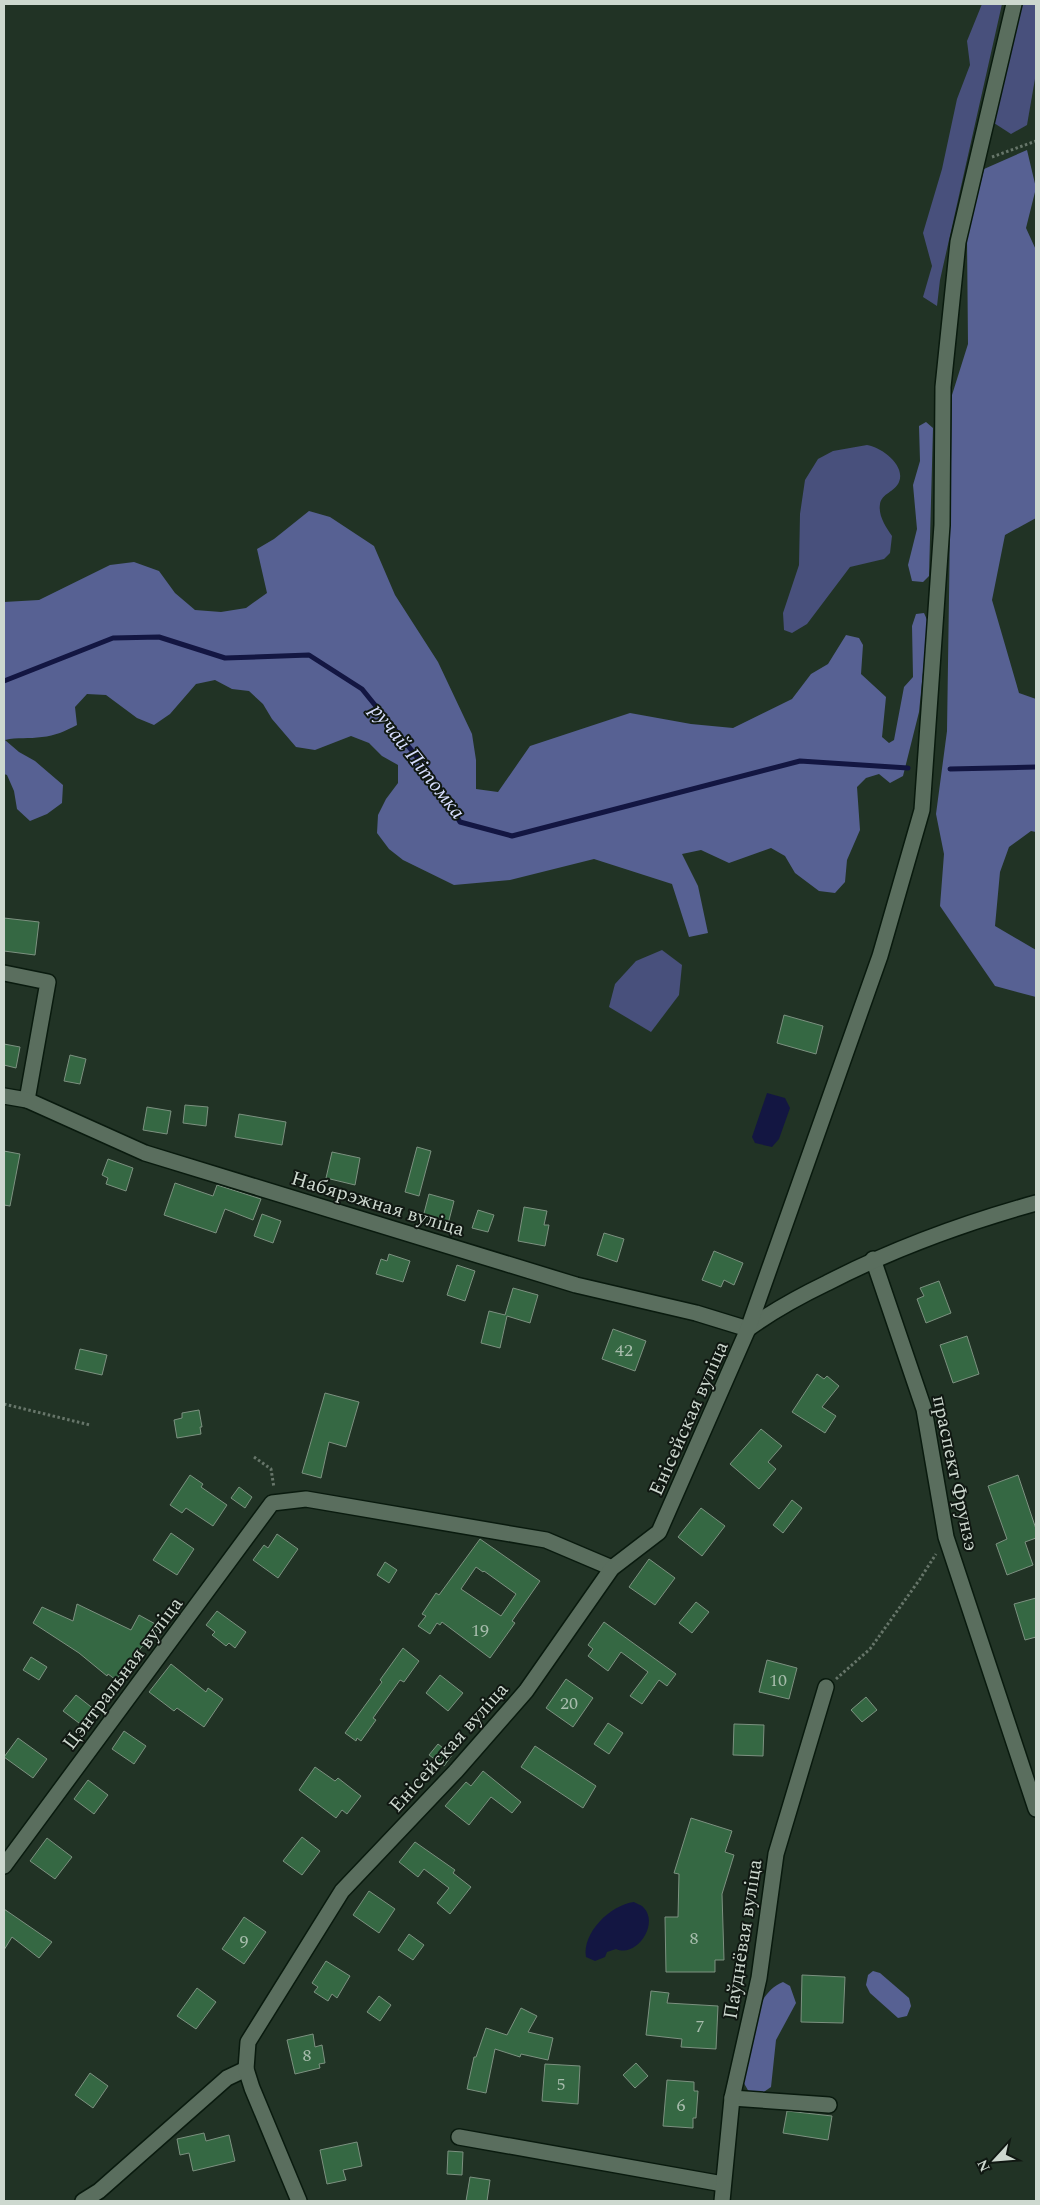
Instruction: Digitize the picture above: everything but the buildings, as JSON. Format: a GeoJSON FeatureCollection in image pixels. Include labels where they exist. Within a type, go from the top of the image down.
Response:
{"type":"FeatureCollection","features":[{"type":"Feature","properties":{"kind":"street","name":"Енісейская вуліца"},"geometry":{"type":"LineString","coordinates":[[299,2201],[252,2088],[246,2069],[248,2042],[342,1891],[456,1770],[526,1692],[612,1568],[659,1532],[748,1329],[880,956],[922,810],[942,525],[943,387],[958,242],[1014,4]]}},
{"type":"Feature","properties":{"kind":"street"},"geometry":{"type":"LineString","coordinates":[[4,973],[48,982],[26,1100]]}},
{"type":"Feature","properties":{"kind":"street","name":"Набярэжная вуліца"},"geometry":{"type":"LineString","coordinates":[[4,1096],[26,1100],[145,1153],[576,1285],[696,1313],[748,1329]]}},
{"type":"Feature","properties":{"kind":"street"},"geometry":{"type":"LineString","coordinates":[[748,1329],[775,1309],[873,1259],[992,1215],[1036,1203]]}},
{"type":"Feature","properties":{"kind":"street","name":"праспект Фрунзэ"},"geometry":{"type":"LineString","coordinates":[[873,1259],[924,1409],[946,1537],[1036,1809]]}},
{"type":"Feature","properties":{"kind":"street"},"geometry":{"type":"LineString","coordinates":[[272,1503],[306,1499],[546,1540],[612,1568]]}},
{"type":"Feature","properties":{"kind":"street","name":"Цэнтральная вуліца"},"geometry":{"type":"LineString","coordinates":[[4,1866],[272,1503]]}},
{"type":"Feature","properties":{"kind":"street","name":"Паўднёвая вуліца"},"geometry":{"type":"LineString","coordinates":[[722,2201],[732,2098],[759,1978],[776,1854],[826,1688]]}},
{"type":"Feature","properties":{"kind":"street"},"geometry":{"type":"LineString","coordinates":[[83,2201],[99,2192],[227,2078],[246,2069]]}},
{"type":"Feature","properties":{"kind":"street"},"geometry":{"type":"LineString","coordinates":[[732,2098],[829,2104]]}},
{"type":"Feature","properties":{"kind":"street"},"geometry":{"type":"LineString","coordinates":[[459,2137],[723,2184]]}},
{"type":"Feature","properties":{"kind":"path"},"geometry":{"type":"LineString","coordinates":[[976,163],[1036,141]]}},
{"type":"Feature","properties":{"kind":"path"},"geometry":{"type":"LineString","coordinates":[[4,1404],[90,1424]]}},
{"type":"Feature","properties":{"kind":"path"},"geometry":{"type":"LineString","coordinates":[[254,1456],[271,1469],[275,1483],[272,1503]]}},
{"type":"Feature","properties":{"kind":"path"},"geometry":{"type":"LineString","coordinates":[[826,1688],[870,1649],[920,1579],[946,1537]]}},
{"type":"Feature","properties":{"kind":"shaded area"},"geometry":{"type":"Polygon","coordinates":[[[982,4],[1002,4],[940,280],[937,306],[923,297],[932,266],[923,233],[942,169],[957,99],[970,65],[967,41],[982,4]]]}},
{"type":"Feature","properties":{"kind":"shaded area"},"geometry":{"type":"Polygon","coordinates":[[[1022,4],[1036,4],[1036,73],[1027,125],[1011,134],[994,123],[1022,4]]]}},
{"type":"Feature","properties":{"kind":"shaded area"},"geometry":{"type":"Polygon","coordinates":[[[1027,150],[1036,188],[1026,228],[1036,250],[1036,518],[1005,535],[992,600],[1019,693],[1036,699],[1036,832],[1031,831],[1009,847],[1000,872],[995,926],[1036,950],[1036,997],[995,986],[940,906],[944,854],[936,814],[947,731],[952,395],[968,344],[967,238],[984,169],[1027,150]]]}},
{"type":"Feature","properties":{"kind":"shaded area"},"geometry":{"type":"Polygon","coordinates":[[[926,422],[933,428],[929,576],[923,582],[912,581],[908,565],[917,529],[913,485],[920,461],[919,426],[926,422]]]}},
{"type":"Feature","properties":{"kind":"shaded area"},"geometry":{"type":"Polygon","coordinates":[[[867,445],[873,446],[885,453],[896,463],[899,469],[899,482],[895,488],[883,497],[880,504],[881,517],[892,536],[890,553],[884,559],[850,567],[807,624],[792,633],[784,630],[783,613],[799,565],[800,514],[805,480],[818,459],[833,451],[867,445]]]}},
{"type":"Feature","properties":{"kind":"shaded area"},"geometry":{"type":"Polygon","coordinates":[[[309,511],[330,517],[374,546],[395,595],[438,662],[472,734],[476,760],[476,789],[498,792],[530,746],[630,713],[691,724],[733,728],[792,699],[811,674],[828,664],[846,635],[859,638],[863,645],[861,674],[886,697],[882,737],[889,743],[894,740],[904,687],[913,677],[912,626],[916,614],[924,613],[928,622],[919,712],[903,776],[890,783],[879,774],[866,778],[857,787],[860,830],[847,860],[845,882],[835,893],[819,891],[795,873],[785,856],[771,848],[729,863],[701,850],[682,854],[698,886],[708,933],[689,937],[672,884],[594,859],[510,880],[454,885],[403,860],[389,849],[377,833],[378,815],[386,799],[398,783],[398,765],[382,756],[369,743],[351,736],[315,750],[296,747],[272,719],[263,704],[249,691],[232,689],[215,680],[196,684],[170,714],[154,725],[137,718],[106,695],[87,694],[75,707],[77,725],[51,736],[5,740],[19,752],[35,761],[63,785],[62,803],[47,814],[30,821],[17,809],[14,791],[7,775],[4,774],[4,602],[39,600],[110,565],[134,562],[159,571],[175,593],[195,610],[221,612],[246,608],[267,593],[257,549],[274,539],[309,511]]]}},
{"type":"Feature","properties":{"kind":"shaded area"},"geometry":{"type":"Polygon","coordinates":[[[662,950],[682,965],[679,995],[651,1032],[609,1007],[615,984],[636,961],[662,950]]]}},
{"type":"Feature","properties":{"kind":"shaded area"},"geometry":{"type":"Polygon","coordinates":[[[767,1093],[785,1098],[790,1108],[779,1139],[772,1147],[755,1143],[752,1137],[767,1093]]]}},
{"type":"Feature","properties":{"kind":"shaded area"},"geometry":{"type":"Polygon","coordinates":[[[634,1902],[641,1905],[648,1915],[649,1922],[644,1938],[631,1949],[616,1949],[607,1952],[605,1957],[595,1961],[586,1957],[588,1939],[593,1930],[607,1914],[625,1904],[634,1902]]]}},
{"type":"Feature","properties":{"kind":"shaded area"},"geometry":{"type":"Polygon","coordinates":[[[873,1971],[880,1973],[909,1998],[911,2006],[907,2016],[898,2018],[870,1993],[866,1985],[868,1975],[873,1971]]]}},
{"type":"Feature","properties":{"kind":"shaded area"},"geometry":{"type":"Polygon","coordinates":[[[783,1982],[790,1986],[796,2003],[776,2040],[771,2087],[761,2094],[749,2092],[741,2078],[753,2023],[764,1998],[773,1988],[783,1982]]]}},
{"type":"Feature","properties":{"kind":"waterway","name":"ручай Пітомка"},"geometry":{"type":"LineString","coordinates":[[4,681],[113,638],[159,637],[225,658],[309,655],[362,689],[430,773],[460,822],[512,836],[800,761],[908,768]]}},
{"type":"Feature","properties":{"kind":"waterway","name":"ручай Пітомка"},"geometry":{"type":"LineString","coordinates":[[950,769],[1036,767]]}}]}
